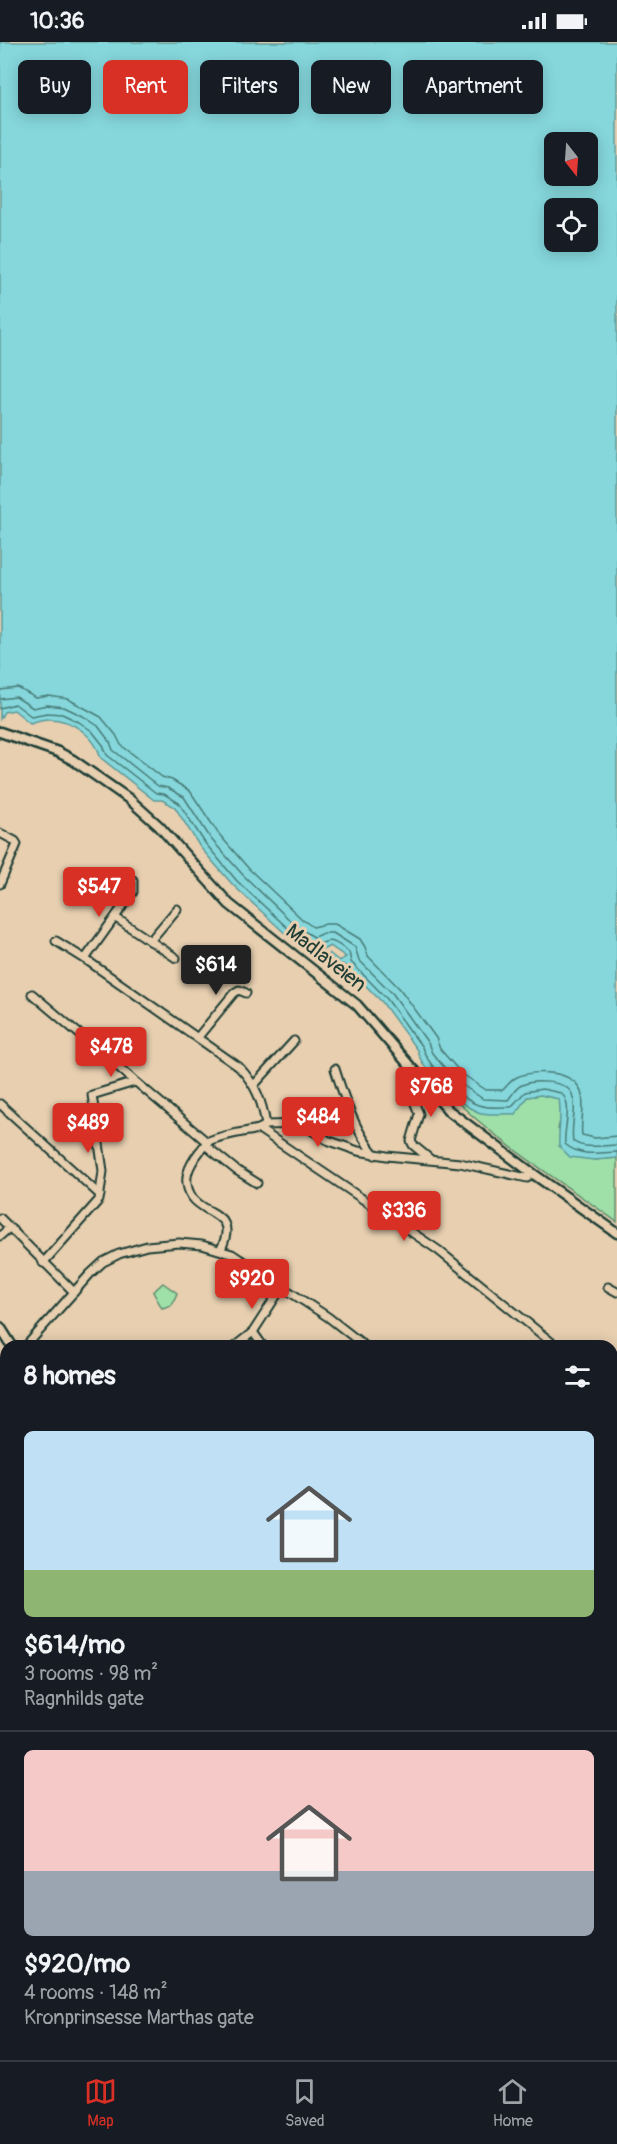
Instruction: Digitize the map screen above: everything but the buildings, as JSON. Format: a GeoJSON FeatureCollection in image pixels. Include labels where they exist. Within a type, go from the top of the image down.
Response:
{"type":"FeatureCollection","features":[{"type":"Feature","properties":{"kind":"main road","name":"Madlaveien"},"geometry":{"type":"LineString","coordinates":[[0,732],[73,760],[129,799],[159,826],[229,904],[357,1005],[448,1110],[617,1233]]}},
{"type":"Feature","properties":{"kind":"street"},"geometry":{"type":"LineString","coordinates":[[0,833],[17,844],[0,884]]}},
{"type":"Feature","properties":{"kind":"street"},"geometry":{"type":"LineString","coordinates":[[86,959],[133,892],[133,880]]}},
{"type":"Feature","properties":{"kind":"street"},"geometry":{"type":"LineString","coordinates":[[150,941],[177,909]]}},
{"type":"Feature","properties":{"kind":"street"},"geometry":{"type":"LineString","coordinates":[[116,918],[176,958]]}},
{"type":"Feature","properties":{"kind":"street"},"geometry":{"type":"LineString","coordinates":[[56,941],[86,959],[239,1067],[254,1085],[260,1098],[266,1125]]}},
{"type":"Feature","properties":{"kind":"street"},"geometry":{"type":"LineString","coordinates":[[198,1038],[234,993],[239,990],[246,993]]}},
{"type":"Feature","properties":{"kind":"street"},"geometry":{"type":"LineString","coordinates":[[32,994],[236,1170],[257,1183]]}},
{"type":"Feature","properties":{"kind":"street"},"geometry":{"type":"LineString","coordinates":[[254,1085],[294,1041]]}},
{"type":"Feature","properties":{"kind":"street"},"geometry":{"type":"LineString","coordinates":[[335,1069],[355,1126],[375,1155]]}},
{"type":"Feature","properties":{"kind":"street"},"geometry":{"type":"LineString","coordinates":[[44,1263],[97,1204],[100,1195],[103,1171],[92,1095],[135,1082]]}},
{"type":"Feature","properties":{"kind":"street"},"geometry":{"type":"LineString","coordinates":[[408,1093],[412,1096],[419,1114],[411,1141],[430,1159]]}},
{"type":"Feature","properties":{"kind":"street"},"geometry":{"type":"LineString","coordinates":[[0,1104],[100,1195]]}},
{"type":"Feature","properties":{"kind":"street"},"geometry":{"type":"LineString","coordinates":[[221,1250],[226,1232],[222,1220],[193,1199],[188,1189],[186,1172],[206,1144],[266,1125],[302,1124],[327,1140],[375,1155],[460,1163],[527,1178],[532,1173]]}},
{"type":"Feature","properties":{"kind":"street"},"geometry":{"type":"LineString","coordinates":[[259,1129],[438,1250],[549,1340]]}},
{"type":"Feature","properties":{"kind":"street"},"geometry":{"type":"LineString","coordinates":[[0,1218],[74,1292]]}},
{"type":"Feature","properties":{"kind":"street"},"geometry":{"type":"LineString","coordinates":[[0,1236],[9,1228]]}},
{"type":"Feature","properties":{"kind":"street"},"geometry":{"type":"LineString","coordinates":[[32,1340],[90,1274],[103,1263],[119,1254],[138,1249],[165,1243],[190,1243],[221,1250],[243,1260],[357,1340]]}},
{"type":"Feature","properties":{"kind":"street"},"geometry":{"type":"LineString","coordinates":[[243,1340],[253,1332],[282,1287]]}},
{"type":"Feature","properties":{"kind":"street"},"geometry":{"type":"LineString","coordinates":[[608,1287],[617,1292]]}},
{"type":"Feature","properties":{"kind":"street"},"geometry":{"type":"LineString","coordinates":[[253,1332],[259,1340]]}},
{"type":"Feature","properties":{"kind":"green space"},"geometry":{"type":"Polygon","coordinates":[[[446,1091],[479,1112],[515,1113],[526,1097],[541,1095],[560,1099],[561,1117],[558,1129],[594,1160],[617,1158],[617,1222],[507,1144],[465,1110],[446,1091]]]}},
{"type":"Feature","properties":{"kind":"green space"},"geometry":{"type":"Polygon","coordinates":[[[163,1283],[177,1293],[172,1305],[162,1308],[153,1292],[163,1283]]]}},
{"type":"Feature","properties":{"kind":"water"},"geometry":{"type":"Polygon","coordinates":[[[0,42],[617,42],[617,1158],[594,1160],[570,1157],[559,1146],[559,1099],[541,1095],[527,1097],[515,1114],[482,1113],[461,1102],[433,1077],[417,1050],[382,1002],[346,966],[342,964],[336,969],[323,961],[329,953],[339,961],[346,957],[330,946],[317,953],[303,948],[289,937],[233,885],[200,847],[175,807],[162,800],[154,800],[101,758],[94,743],[74,726],[49,719],[30,723],[14,710],[4,712],[0,719],[0,42]]]}}]}
